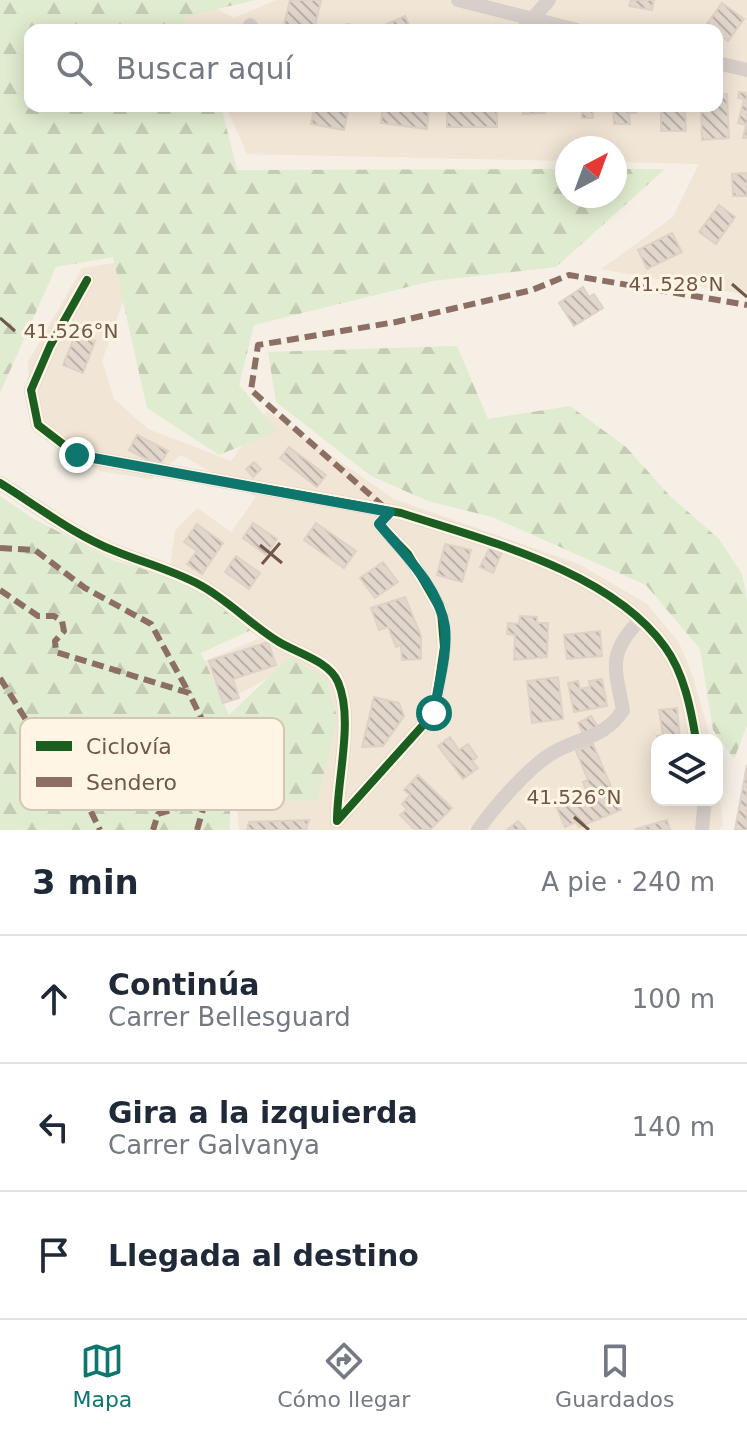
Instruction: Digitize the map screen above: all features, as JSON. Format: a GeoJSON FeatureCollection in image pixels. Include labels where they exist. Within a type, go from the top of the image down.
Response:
{"type":"FeatureCollection","features":[{"type":"Feature","properties":{"kind":"street"},"geometry":{"type":"LineString","coordinates":[[458,0],[523,24]]}},
{"type":"Feature","properties":{"kind":"street"},"geometry":{"type":"LineString","coordinates":[[527,24],[549,0]]}},
{"type":"Feature","properties":{"kind":"street"},"geometry":{"type":"LineString","coordinates":[[723,64],[747,70]]}},
{"type":"Feature","properties":{"kind":"street"},"geometry":{"type":"LineString","coordinates":[[87,280],[50,346],[31,390],[38,425],[77,455],[390,512],[506,546],[618,598],[667,649],[691,705],[695,734]]}},
{"type":"Feature","properties":{"kind":"street"},"geometry":{"type":"LineString","coordinates":[[0,483],[116,552],[166,568],[204,587],[278,642],[327,668],[337,679],[345,708],[346,726],[337,783],[337,821],[434,713],[445,628],[441,611],[408,554],[379,524],[390,512]]}},
{"type":"Feature","properties":{"kind":"street"},"geometry":{"type":"LineString","coordinates":[[478,830],[491,813],[555,751],[597,736],[615,723],[623,710],[613,660],[622,638],[639,621]]}},
{"type":"Feature","properties":{"kind":"street"},"geometry":{"type":"LineString","coordinates":[[702,830],[704,806]]}},
{"type":"Feature","properties":{"kind":"shaded area"},"geometry":{"type":"Polygon","coordinates":[[[200,0],[234,18],[276,0],[747,0],[747,295],[601,269],[673,217],[699,164],[627,162],[627,136],[555,136],[555,161],[247,154],[229,112],[723,112],[723,24],[174,24],[200,0]]]}},
{"type":"Feature","properties":{"kind":"shaded area"},"geometry":{"type":"Polygon","coordinates":[[[138,259],[102,361],[114,399],[148,429],[231,461],[267,411],[394,499],[579,564],[647,604],[679,643],[692,674],[709,734],[651,734],[651,806],[721,806],[723,825],[719,830],[239,830],[237,810],[284,810],[284,718],[267,718],[289,666],[218,706],[200,663],[260,638],[169,574],[175,531],[197,508],[231,532],[256,497],[181,455],[151,479],[100,471],[31,427],[28,362],[82,268],[138,259]]]}},
{"type":"Feature","properties":{"kind":"green space"},"geometry":{"type":"Polygon","coordinates":[[[0,0],[255,0],[184,17],[184,24],[24,24],[24,112],[222,112],[237,170],[555,169],[555,208],[622,208],[556,267],[432,281],[254,325],[239,385],[277,431],[219,455],[147,408],[113,257],[56,267],[0,393],[0,0]]]}},
{"type":"Feature","properties":{"kind":"green space"},"geometry":{"type":"Polygon","coordinates":[[[627,169],[665,169],[627,203],[627,169]]]}},
{"type":"Feature","properties":{"kind":"green space"},"geometry":{"type":"Polygon","coordinates":[[[457,346],[488,419],[570,406],[626,447],[670,496],[719,539],[742,574],[747,600],[747,725],[734,759],[723,744],[723,734],[716,734],[713,730],[700,649],[646,585],[492,517],[428,501],[371,476],[276,402],[268,352],[457,346]]]}},
{"type":"Feature","properties":{"kind":"green space"},"geometry":{"type":"Polygon","coordinates":[[[0,496],[32,518],[115,561],[164,575],[199,592],[251,630],[201,653],[229,715],[290,657],[326,679],[338,720],[317,801],[284,801],[284,718],[20,718],[20,810],[230,810],[230,830],[0,830],[0,496]]]}},
{"type":"Feature","properties":{"kind":"building"},"geometry":{"type":"Polygon","coordinates":[[[290,0],[321,0],[315,24],[284,24],[290,0]]]}},
{"type":"Feature","properties":{"kind":"building"},"geometry":{"type":"Polygon","coordinates":[[[631,0],[654,0],[652,10],[629,6],[631,0]]]}},
{"type":"Feature","properties":{"kind":"building"},"geometry":{"type":"Polygon","coordinates":[[[722,3],[744,19],[728,41],[723,37],[723,24],[707,24],[722,3]]]}},
{"type":"Feature","properties":{"kind":"building"},"geometry":{"type":"Polygon","coordinates":[[[405,16],[408,24],[387,24],[405,16]]]}},
{"type":"Feature","properties":{"kind":"building"},"geometry":{"type":"Polygon","coordinates":[[[739,92],[747,93],[747,138],[743,138],[746,125],[738,123],[744,99],[738,98],[739,92]]]}},
{"type":"Feature","properties":{"kind":"building"},"geometry":{"type":"Polygon","coordinates":[[[723,94],[727,94],[729,138],[702,140],[701,112],[723,112],[723,94]]]}},
{"type":"Feature","properties":{"kind":"building"},"geometry":{"type":"Polygon","coordinates":[[[314,112],[348,112],[344,130],[311,124],[314,112]]]}},
{"type":"Feature","properties":{"kind":"building"},"geometry":{"type":"Polygon","coordinates":[[[382,112],[428,112],[427,129],[381,123],[382,112]]]}},
{"type":"Feature","properties":{"kind":"building"},"geometry":{"type":"Polygon","coordinates":[[[447,112],[497,112],[497,127],[447,127],[447,112]]]}},
{"type":"Feature","properties":{"kind":"building"},"geometry":{"type":"Polygon","coordinates":[[[582,112],[593,112],[593,118],[582,118],[582,112]]]}},
{"type":"Feature","properties":{"kind":"building"},"geometry":{"type":"Polygon","coordinates":[[[613,112],[636,112],[629,113],[630,124],[614,124],[613,112]]]}},
{"type":"Feature","properties":{"kind":"building"},"geometry":{"type":"Polygon","coordinates":[[[661,112],[685,112],[686,131],[661,131],[661,112]]]}},
{"type":"Feature","properties":{"kind":"building"},"geometry":{"type":"Polygon","coordinates":[[[747,173],[747,196],[733,196],[732,174],[747,173]]]}},
{"type":"Feature","properties":{"kind":"building"},"geometry":{"type":"Polygon","coordinates":[[[719,205],[735,217],[716,244],[699,232],[719,205]]]}},
{"type":"Feature","properties":{"kind":"building"},"geometry":{"type":"Polygon","coordinates":[[[672,233],[682,252],[647,269],[638,250],[672,233]]]}},
{"type":"Feature","properties":{"kind":"building"},"geometry":{"type":"Polygon","coordinates":[[[583,287],[589,297],[594,294],[603,308],[574,326],[559,303],[583,287]]]}},
{"type":"Feature","properties":{"kind":"building"},"geometry":{"type":"Polygon","coordinates":[[[76,333],[95,341],[83,373],[63,365],[76,333]]]}},
{"type":"Feature","properties":{"kind":"building"},"geometry":{"type":"Polygon","coordinates":[[[137,435],[168,451],[159,466],[129,450],[137,435]]]}},
{"type":"Feature","properties":{"kind":"building"},"geometry":{"type":"Polygon","coordinates":[[[289,447],[326,475],[317,487],[280,458],[289,447]]]}},
{"type":"Feature","properties":{"kind":"building"},"geometry":{"type":"Polygon","coordinates":[[[254,462],[261,469],[253,477],[246,469],[254,462]]]}},
{"type":"Feature","properties":{"kind":"building"},"geometry":{"type":"Polygon","coordinates":[[[253,523],[277,539],[266,555],[243,538],[253,523]]]}},
{"type":"Feature","properties":{"kind":"building"},"geometry":{"type":"Polygon","coordinates":[[[316,523],[356,551],[344,568],[304,540],[316,523]]]}},
{"type":"Feature","properties":{"kind":"building"},"geometry":{"type":"Polygon","coordinates":[[[197,524],[223,543],[202,574],[187,564],[197,551],[184,542],[197,524]]]}},
{"type":"Feature","properties":{"kind":"building"},"geometry":{"type":"Polygon","coordinates":[[[445,544],[471,550],[462,582],[437,575],[445,544]]]}},
{"type":"Feature","properties":{"kind":"building"},"geometry":{"type":"Polygon","coordinates":[[[490,547],[502,552],[493,573],[480,567],[490,547]]]}},
{"type":"Feature","properties":{"kind":"building"},"geometry":{"type":"Polygon","coordinates":[[[236,556],[260,573],[249,589],[225,572],[236,556]]]}},
{"type":"Feature","properties":{"kind":"building"},"geometry":{"type":"Polygon","coordinates":[[[383,562],[398,582],[375,598],[360,578],[383,562]]]}},
{"type":"Feature","properties":{"kind":"building"},"geometry":{"type":"Polygon","coordinates":[[[405,597],[421,636],[421,659],[402,660],[401,645],[396,647],[388,627],[379,630],[371,608],[405,597]]]}},
{"type":"Feature","properties":{"kind":"building"},"geometry":{"type":"Polygon","coordinates":[[[520,616],[537,617],[537,623],[548,623],[547,657],[514,660],[515,635],[507,634],[508,623],[519,624],[520,616]]]}},
{"type":"Feature","properties":{"kind":"building"},"geometry":{"type":"Polygon","coordinates":[[[600,631],[602,656],[567,659],[564,635],[600,631]]]}},
{"type":"Feature","properties":{"kind":"building"},"geometry":{"type":"Polygon","coordinates":[[[268,642],[276,665],[233,679],[239,698],[223,703],[209,661],[268,642]]]}},
{"type":"Feature","properties":{"kind":"building"},"geometry":{"type":"Polygon","coordinates":[[[558,677],[563,719],[532,723],[527,681],[558,677]]]}},
{"type":"Feature","properties":{"kind":"building"},"geometry":{"type":"Polygon","coordinates":[[[602,679],[607,706],[574,712],[568,683],[578,681],[580,689],[590,687],[589,681],[602,679]]]}},
{"type":"Feature","properties":{"kind":"building"},"geometry":{"type":"Polygon","coordinates":[[[374,697],[399,703],[404,716],[383,746],[362,747],[374,697]]]}},
{"type":"Feature","properties":{"kind":"building"},"geometry":{"type":"Polygon","coordinates":[[[677,708],[679,734],[663,734],[659,710],[677,708]]]}},
{"type":"Feature","properties":{"kind":"building"},"geometry":{"type":"Polygon","coordinates":[[[591,716],[598,727],[584,735],[578,723],[591,716]]]}},
{"type":"Feature","properties":{"kind":"building"},"geometry":{"type":"Polygon","coordinates":[[[450,737],[459,750],[468,744],[477,757],[472,761],[478,768],[463,779],[438,746],[450,737]]]}},
{"type":"Feature","properties":{"kind":"building"},"geometry":{"type":"Polygon","coordinates":[[[593,744],[621,810],[579,827],[576,822],[565,827],[556,806],[587,793],[583,782],[588,780],[576,751],[593,744]]]}},
{"type":"Feature","properties":{"kind":"building"},"geometry":{"type":"Polygon","coordinates":[[[747,765],[747,830],[735,830],[747,765]]]}},
{"type":"Feature","properties":{"kind":"building"},"geometry":{"type":"Polygon","coordinates":[[[418,775],[452,808],[430,830],[415,830],[400,815],[407,809],[402,804],[410,795],[404,790],[418,775]]]}},
{"type":"Feature","properties":{"kind":"building"},"geometry":{"type":"Polygon","coordinates":[[[309,820],[306,830],[247,830],[249,822],[309,820]]]}},
{"type":"Feature","properties":{"kind":"building"},"geometry":{"type":"Polygon","coordinates":[[[667,820],[670,830],[636,829],[667,820]]]}},
{"type":"Feature","properties":{"kind":"building"},"geometry":{"type":"Polygon","coordinates":[[[518,821],[526,830],[507,830],[518,821]]]}},
{"type":"Feature","properties":{"kind":"marked path"},"geometry":{"type":"LineString","coordinates":[[384,507],[251,390],[258,345],[396,322],[532,290],[569,275],[747,305]]}},
{"type":"Feature","properties":{"kind":"marked path"},"geometry":{"type":"LineString","coordinates":[[0,548],[35,550],[85,588],[151,624],[189,693]]}},
{"type":"Feature","properties":{"kind":"marked path"},"geometry":{"type":"LineString","coordinates":[[0,590],[38,616],[54,616],[62,621],[64,631],[55,641],[56,652],[189,693],[201,718]]}},
{"type":"Feature","properties":{"kind":"marked path"},"geometry":{"type":"LineString","coordinates":[[0,678],[25,718]]}},
{"type":"Feature","properties":{"kind":"marked path"},"geometry":{"type":"LineString","coordinates":[[90,810],[100,830]]}},
{"type":"Feature","properties":{"kind":"marked path"},"geometry":{"type":"LineString","coordinates":[[153,830],[158,814],[171,810]]}},
{"type":"Feature","properties":{"kind":"marked path"},"geometry":{"type":"LineString","coordinates":[[197,830],[203,810]]}},
{"type":"Feature","properties":{"kind":"cycle path"},"geometry":{"type":"LineString","coordinates":[[87,280],[50,346],[31,390],[38,425],[77,455],[401,513],[545,562],[613,598],[641,621],[665,647],[682,680],[695,734]]}},
{"type":"Feature","properties":{"kind":"cycle path"},"geometry":{"type":"LineString","coordinates":[[0,483],[85,537],[200,585],[269,635],[328,668],[338,682],[345,713],[337,821],[434,713],[444,647],[441,611],[408,554],[379,524],[390,512]]}},
{"type":"Feature","properties":{"kind":"route"},"geometry":{"type":"LineString","coordinates":[[77,455],[390,512],[379,524],[408,554],[441,611],[445,628],[434,713]]}}]}
